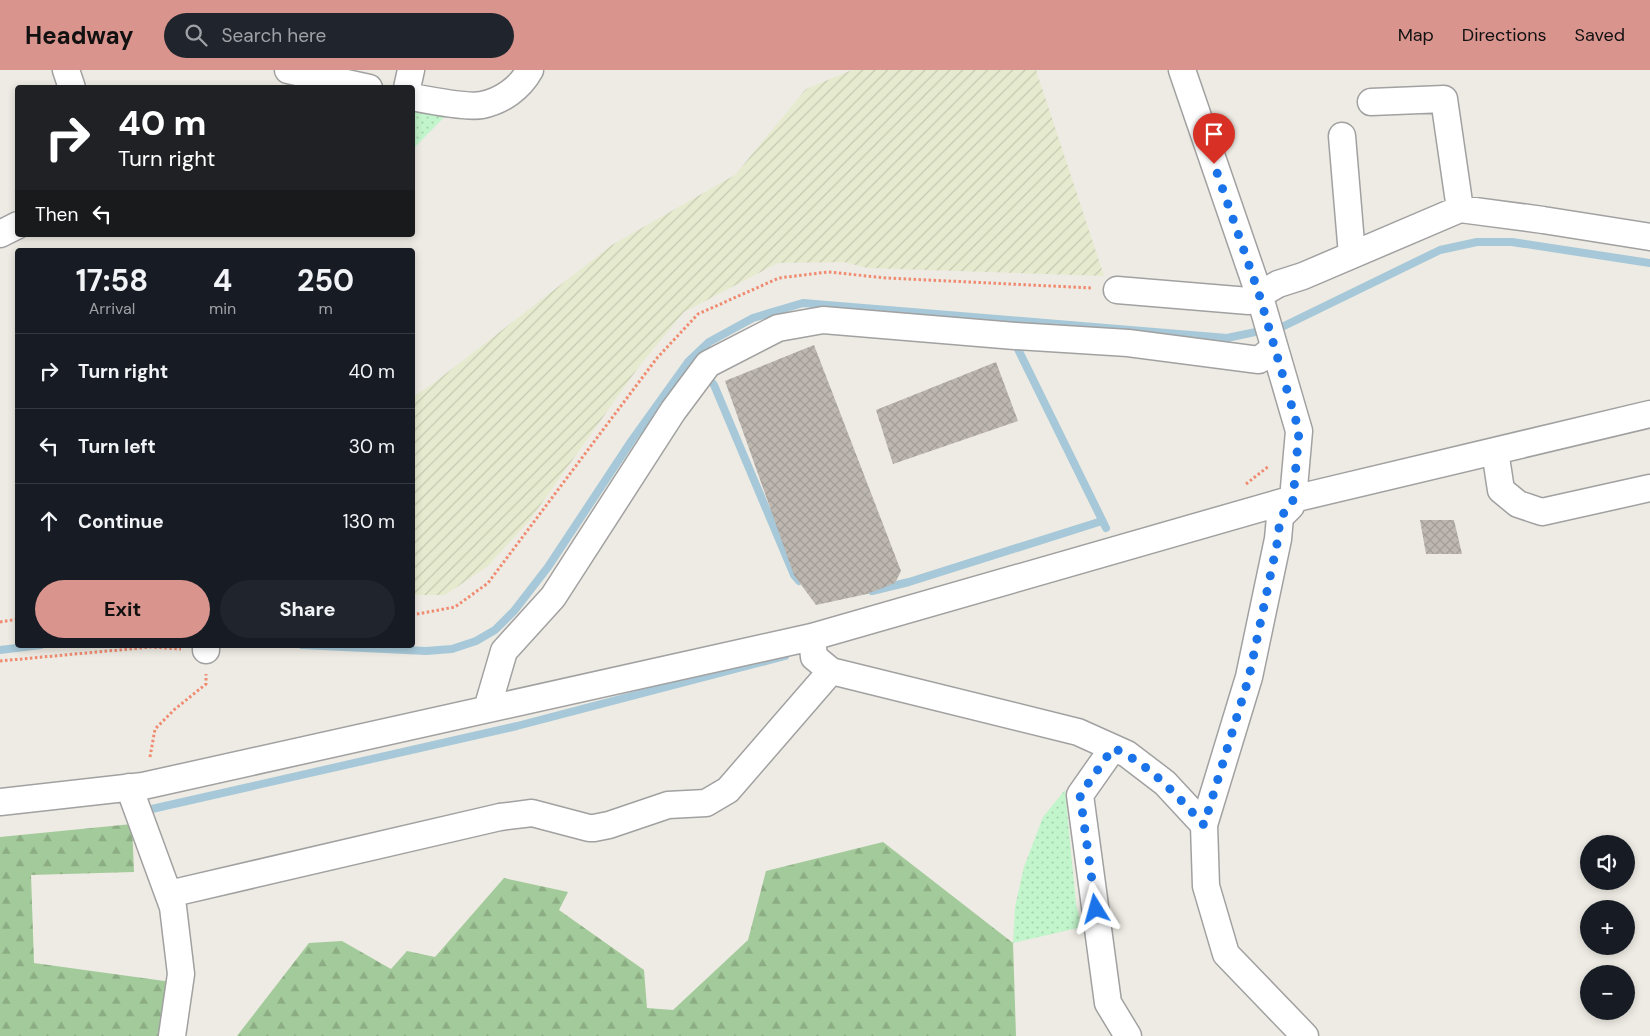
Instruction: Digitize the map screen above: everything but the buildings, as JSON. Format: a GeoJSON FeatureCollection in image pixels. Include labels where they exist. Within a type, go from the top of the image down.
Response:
{"type":"FeatureCollection","features":[{"type":"Feature","properties":{"kind":"street"},"geometry":{"type":"LineString","coordinates":[[66,70],[71,85]]}},
{"type":"Feature","properties":{"kind":"street"},"geometry":{"type":"LineString","coordinates":[[288,70],[356,85]]}},
{"type":"Feature","properties":{"kind":"street"},"geometry":{"type":"LineString","coordinates":[[408,85],[411,70]]}},
{"type":"Feature","properties":{"kind":"street"},"geometry":{"type":"LineString","coordinates":[[415,98],[480,106],[506,96],[526,78],[530,70]]}},
{"type":"Feature","properties":{"kind":"street"},"geometry":{"type":"LineString","coordinates":[[1182,70],[1259,294],[1299,431],[1293,500],[1291,506],[1280,517],[1278,539],[1249,677],[1204,825],[1206,886],[1226,954],[1305,1036]]}},
{"type":"Feature","properties":{"kind":"street"},"geometry":{"type":"LineString","coordinates":[[1371,102],[1444,99],[1460,209]]}},
{"type":"Feature","properties":{"kind":"street"},"geometry":{"type":"LineString","coordinates":[[1342,136],[1352,255]]}},
{"type":"Feature","properties":{"kind":"street"},"geometry":{"type":"LineString","coordinates":[[1117,290],[1249,301],[1278,284],[1303,276],[1460,209],[1650,236]]}},
{"type":"Feature","properties":{"kind":"street"},"geometry":{"type":"LineString","coordinates":[[0,234],[15,226]]}},
{"type":"Feature","properties":{"kind":"street"},"geometry":{"type":"LineString","coordinates":[[488,709],[504,651],[553,597],[673,411],[708,364],[778,328],[823,320],[1015,336],[1128,343],[1259,360],[1274,348]]}},
{"type":"Feature","properties":{"kind":"street"},"geometry":{"type":"LineString","coordinates":[[0,802],[138,786],[812,637],[1293,500],[1650,414]]}},
{"type":"Feature","properties":{"kind":"street"},"geometry":{"type":"LineString","coordinates":[[1495,451],[1501,490],[1518,504],[1542,512],[1650,488]]}},
{"type":"Feature","properties":{"kind":"street"},"geometry":{"type":"LineString","coordinates":[[812,637],[814,657],[831,671],[1078,732],[1127,754],[1165,783],[1204,825]]}},
{"type":"Feature","properties":{"kind":"street"},"geometry":{"type":"LineString","coordinates":[[169,894],[500,816],[532,813],[589,828],[609,825],[668,805],[706,803],[728,790],[831,671]]}},
{"type":"Feature","properties":{"kind":"street"},"geometry":{"type":"LineString","coordinates":[[1113,748],[1080,795],[1108,1003],[1128,1036]]}},
{"type":"Feature","properties":{"kind":"street"},"geometry":{"type":"LineString","coordinates":[[138,786],[173,907],[181,974],[172,1036]]}},
{"type":"Feature","properties":{"kind":"path"},"geometry":{"type":"LineString","coordinates":[[1238,487],[1246,484],[1274,462]]}},
{"type":"Feature","properties":{"kind":"path"},"geometry":{"type":"LineString","coordinates":[[0,622],[15,620]]}},
{"type":"Feature","properties":{"kind":"path"},"geometry":{"type":"LineString","coordinates":[[0,662],[141,648]]}},
{"type":"Feature","properties":{"kind":"path"},"geometry":{"type":"LineString","coordinates":[[138,786],[155,729],[175,709],[206,684],[206,648]]}},
{"type":"Feature","properties":{"kind":"green space"},"geometry":{"type":"Polygon","coordinates":[[[852,70],[1036,70],[1104,276],[868,268],[844,262],[778,263],[684,312],[640,365],[529,521],[488,566],[445,595],[415,595],[415,395],[430,386],[612,245],[735,175],[806,89],[852,70]]]}},
{"type":"Feature","properties":{"kind":"green space"},"geometry":{"type":"Polygon","coordinates":[[[415,95],[457,104],[415,147],[415,95]]]}},
{"type":"Feature","properties":{"kind":"green space"},"geometry":{"type":"Polygon","coordinates":[[[1065,790],[1076,904],[1082,927],[1013,943],[1015,907],[1024,867],[1043,817],[1065,790]]]}},
{"type":"Feature","properties":{"kind":"green space"},"geometry":{"type":"Polygon","coordinates":[[[132,824],[134,872],[31,875],[34,963],[179,983],[172,1036],[0,1036],[0,837],[132,824]]]}},
{"type":"Feature","properties":{"kind":"green space"},"geometry":{"type":"Polygon","coordinates":[[[883,842],[1013,943],[1016,1036],[237,1036],[309,943],[342,941],[391,969],[407,951],[435,957],[504,878],[568,892],[559,910],[644,970],[647,1008],[673,1010],[748,940],[766,871],[883,842]]]}},
{"type":"Feature","properties":{"kind":"waterway"},"geometry":{"type":"LineString","coordinates":[[364,648],[426,651],[452,649],[476,641],[495,630],[514,611],[548,567],[632,440],[688,362],[709,342],[753,318],[803,303],[1227,338],[1284,326],[1440,250],[1477,242],[1512,242],[1650,263]]}},
{"type":"Feature","properties":{"kind":"waterway"},"geometry":{"type":"LineString","coordinates":[[1014,341],[1106,528]]}},
{"type":"Feature","properties":{"kind":"waterway"},"geometry":{"type":"LineString","coordinates":[[705,374],[714,385],[794,575],[799,581]]}},
{"type":"Feature","properties":{"kind":"waterway"},"geometry":{"type":"LineString","coordinates":[[872,591],[909,582],[1102,521]]}},
{"type":"Feature","properties":{"kind":"waterway"},"geometry":{"type":"LineString","coordinates":[[0,650],[16,648]]}},
{"type":"Feature","properties":{"kind":"waterway"},"geometry":{"type":"LineString","coordinates":[[143,811],[517,726],[785,656]]}},
{"type":"Feature","properties":{"kind":"route"},"geometry":{"type":"LineString","coordinates":[[1096,909],[1080,795],[1113,748],[1127,754],[1165,783],[1204,825],[1249,677],[1278,539],[1280,517],[1291,506],[1293,500],[1299,431],[1259,294],[1214,164]]}}]}
